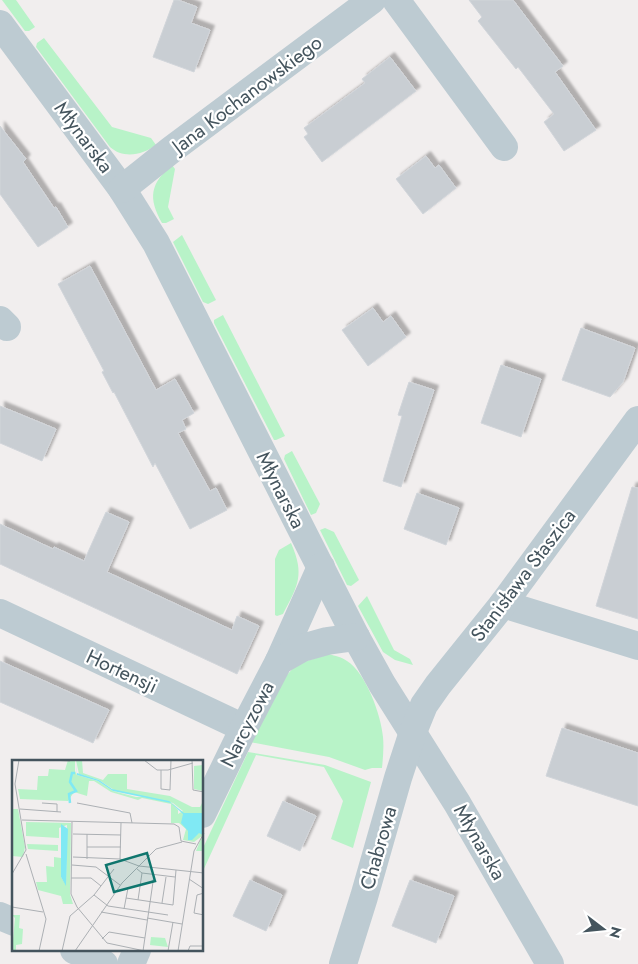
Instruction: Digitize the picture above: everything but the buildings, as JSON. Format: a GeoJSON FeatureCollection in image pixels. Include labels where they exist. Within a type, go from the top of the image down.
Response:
{"type":"FeatureCollection","features":[{"type":"Feature","properties":{"kind":"street","name":"Jana Kochanowskiego"},"geometry":{"type":"LineString","coordinates":[[122,189],[171,150],[372,0]]}},
{"type":"Feature","properties":{"kind":"street"},"geometry":{"type":"LineString","coordinates":[[396,0],[504,147]]}},
{"type":"Feature","properties":{"kind":"street","name":"Młynarska"},"geometry":{"type":"LineString","coordinates":[[0,24],[122,189],[156,242],[356,637],[382,684],[457,804],[550,964]]}},
{"type":"Feature","properties":{"kind":"street","name":"Stanisława Staszica"},"geometry":{"type":"LineString","coordinates":[[413,732],[424,705],[438,685],[503,604],[638,420]]}},
{"type":"Feature","properties":{"kind":"street","name":"Narcyzowa"},"geometry":{"type":"LineString","coordinates":[[204,810],[279,662],[321,567]]}},
{"type":"Feature","properties":{"kind":"street"},"geometry":{"type":"LineString","coordinates":[[503,604],[638,646]]}},
{"type":"Feature","properties":{"kind":"street","name":"Hortensji"},"geometry":{"type":"LineString","coordinates":[[0,613],[244,728]]}},
{"type":"Feature","properties":{"kind":"street","name":"Narcyzowa"},"geometry":{"type":"LineString","coordinates":[[279,662],[302,648],[327,641],[356,637]]}},
{"type":"Feature","properties":{"kind":"street","name":"Chabrowa"},"geometry":{"type":"LineString","coordinates":[[343,964],[413,732]]}},
{"type":"Feature","properties":{"kind":"street"},"geometry":{"type":"LineString","coordinates":[[0,916],[12,921]]}},
{"type":"Feature","properties":{"kind":"street"},"geometry":{"type":"LineString","coordinates":[[78,952],[104,964]]}},
{"type":"Feature","properties":{"kind":"street"},"geometry":{"type":"LineString","coordinates":[[131,964],[136,952]]}},
{"type":"Feature","properties":{"kind":"green space"},"geometry":{"type":"Polygon","coordinates":[[[2,0],[16,0],[35,27],[25,31],[2,0]]]}},
{"type":"Feature","properties":{"kind":"green space"},"geometry":{"type":"Polygon","coordinates":[[[44,38],[112,127],[151,138],[156,145],[145,151],[133,154],[121,153],[110,147],[36,47],[37,43],[44,38]]]}},
{"type":"Feature","properties":{"kind":"green space"},"geometry":{"type":"Polygon","coordinates":[[[172,165],[175,169],[168,207],[174,219],[162,223],[153,199],[155,185],[172,165]]]}},
{"type":"Feature","properties":{"kind":"green space"},"geometry":{"type":"Polygon","coordinates":[[[182,235],[216,300],[208,304],[203,302],[173,242],[182,235]]]}},
{"type":"Feature","properties":{"kind":"green space"},"geometry":{"type":"Polygon","coordinates":[[[223,315],[285,436],[274,440],[214,323],[214,320],[223,315]]]}},
{"type":"Feature","properties":{"kind":"green space"},"geometry":{"type":"Polygon","coordinates":[[[292,451],[320,504],[316,513],[311,515],[284,459],[285,455],[292,451]]]}},
{"type":"Feature","properties":{"kind":"green space"},"geometry":{"type":"Polygon","coordinates":[[[325,528],[334,532],[359,580],[351,586],[347,585],[320,530],[325,528]]]}},
{"type":"Feature","properties":{"kind":"green space"},"geometry":{"type":"Polygon","coordinates":[[[291,543],[298,564],[298,580],[283,614],[277,616],[275,615],[275,559],[279,550],[291,543]]]}},
{"type":"Feature","properties":{"kind":"green space"},"geometry":{"type":"Polygon","coordinates":[[[367,596],[394,650],[410,659],[413,665],[395,660],[383,652],[358,606],[367,596]]]}},
{"type":"Feature","properties":{"kind":"green space"},"geometry":{"type":"Polygon","coordinates":[[[329,654],[343,658],[354,667],[371,695],[382,728],[382,768],[365,770],[329,757],[250,742],[285,677],[297,664],[329,654]]]}},
{"type":"Feature","properties":{"kind":"green space"},"geometry":{"type":"Polygon","coordinates":[[[248,752],[325,765],[371,782],[353,848],[331,839],[343,801],[324,767],[256,755],[204,869],[204,846],[248,752]]]}}]}
